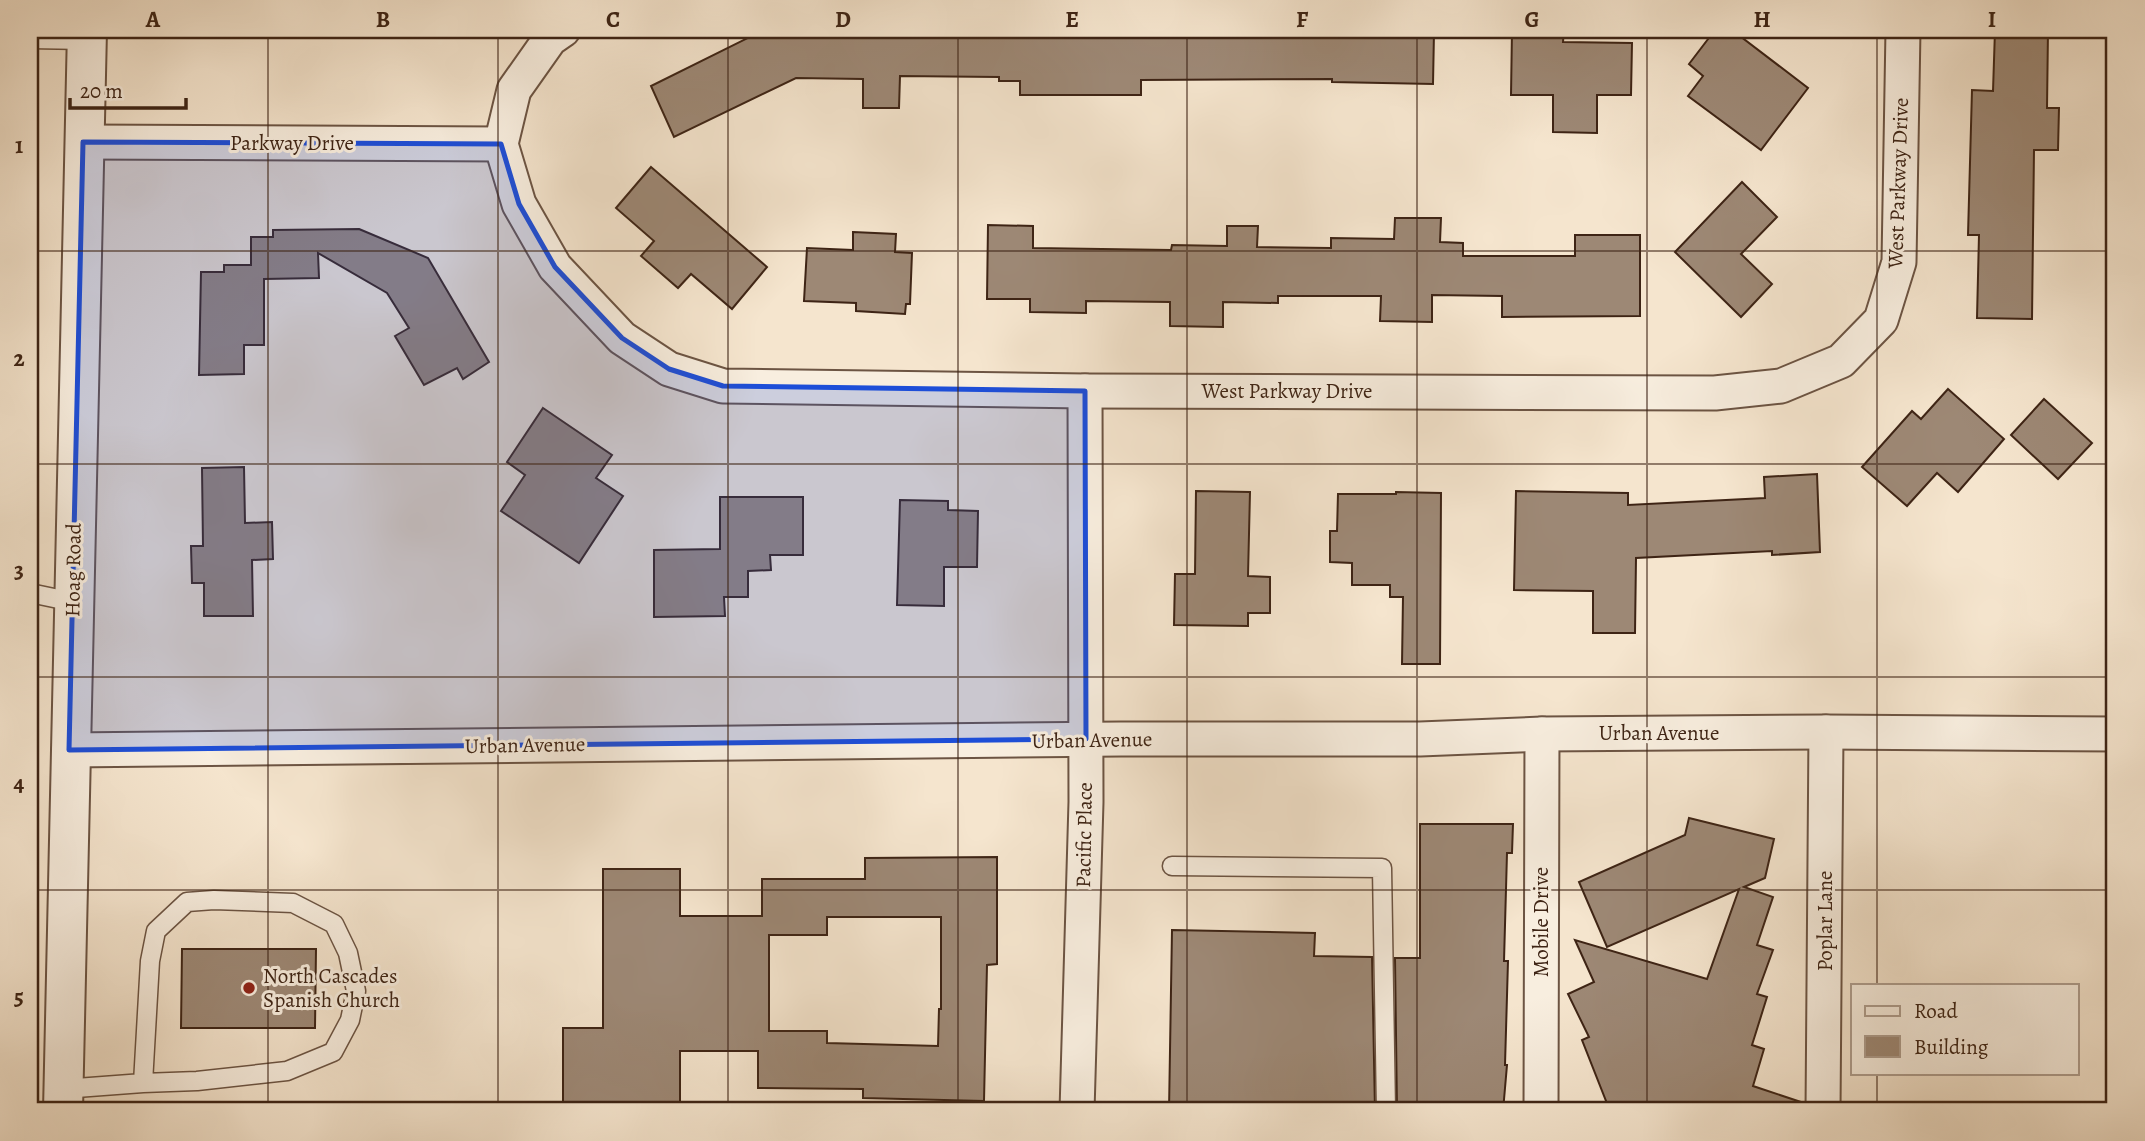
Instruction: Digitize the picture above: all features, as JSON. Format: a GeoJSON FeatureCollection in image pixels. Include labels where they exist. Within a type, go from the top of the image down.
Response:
{"type":"FeatureCollection","features":[{"type":"Feature","properties":{"kind":"street"},"geometry":{"type":"LineString","coordinates":[[501,144],[514,90],[550,39],[563,30]]}},
{"type":"Feature","properties":{"kind":"street","name":"West Parkway Drive"},"geometry":{"type":"LineString","coordinates":[[501,144],[519,204],[555,267],[622,338],[669,369],[723,386],[1715,393],[1781,386],[1841,361],[1881,320],[1899,262],[1903,30]]}},
{"type":"Feature","properties":{"kind":"street","name":"Hoag Road"},"geometry":{"type":"LineString","coordinates":[[63,1100],[86,35]]}},
{"type":"Feature","properties":{"kind":"street","name":"Parkway Drive"},"geometry":{"type":"LineString","coordinates":[[83,142],[501,144]]}},
{"type":"Feature","properties":{"kind":"street","name":"Pacific Place"},"geometry":{"type":"LineString","coordinates":[[1077,1111],[1086,802],[1085,390]]}},
{"type":"Feature","properties":{"kind":"street","name":"Poplar Lane"},"geometry":{"type":"LineString","coordinates":[[1824,1111],[1826,732]]}},
{"type":"Feature","properties":{"kind":"street","name":"Urban Avenue"},"geometry":{"type":"LineString","coordinates":[[69,750],[1086,739],[1420,739],[1542,734],[2115,734]]}},
{"type":"Feature","properties":{"kind":"street","name":"Mobile Drive"},"geometry":{"type":"LineString","coordinates":[[1541,1111],[1542,734]]}},
{"type":"Feature","properties":{"kind":"lane"},"geometry":{"type":"LineString","coordinates":[[30,39],[86,35]]}},
{"type":"Feature","properties":{"kind":"lane"},"geometry":{"type":"LineString","coordinates":[[30,593],[73,602]]}},
{"type":"Feature","properties":{"kind":"lane"},"geometry":{"type":"LineString","coordinates":[[1172,866],[1382,868],[1386,1111]]}},
{"type":"Feature","properties":{"kind":"lane"},"geometry":{"type":"LineString","coordinates":[[63,1100],[143,1083],[197,1081],[287,1071],[333,1052],[350,1020],[356,991],[348,953],[334,925],[293,903],[214,900],[187,902],[156,931],[149,961],[143,1083]]}},
{"type":"Feature","properties":{"kind":"highlighted area"},"geometry":{"type":"Polygon","coordinates":[[[83,142],[501,144],[519,204],[555,267],[622,338],[669,369],[723,386],[1085,391],[1086,739],[69,750],[83,142]]]}},
{"type":"Feature","properties":{"kind":"building"},"geometry":{"type":"Polygon","coordinates":[[[764,30],[1434,32],[1433,84],[1332,82],[1332,79],[1141,80],[1141,95],[1020,95],[1020,81],[999,81],[999,77],[900,76],[899,108],[863,108],[863,79],[796,78],[674,137],[651,86],[764,30]]]}},
{"type":"Feature","properties":{"kind":"building"},"geometry":{"type":"Polygon","coordinates":[[[1512,30],[1564,30],[1563,42],[1632,43],[1631,95],[1597,95],[1597,133],[1553,132],[1553,95],[1511,95],[1512,30]]]}},
{"type":"Feature","properties":{"kind":"building"},"geometry":{"type":"Polygon","coordinates":[[[1715,30],[1732,30],[1808,88],[1761,150],[1688,96],[1703,76],[1689,64],[1715,30]]]}},
{"type":"Feature","properties":{"kind":"building"},"geometry":{"type":"Polygon","coordinates":[[[1995,30],[2048,30],[2047,108],[2059,108],[2058,150],[2034,150],[2032,319],[1977,318],[1979,235],[1968,235],[1972,90],[1993,91],[1995,30]]]}},
{"type":"Feature","properties":{"kind":"building"},"geometry":{"type":"Polygon","coordinates":[[[651,167],[767,267],[732,309],[691,274],[678,288],[641,256],[654,241],[616,208],[651,167]]]}},
{"type":"Feature","properties":{"kind":"building"},"geometry":{"type":"Polygon","coordinates":[[[1742,182],[1777,217],[1741,254],[1772,284],[1741,317],[1675,252],[1742,182]]]}},
{"type":"Feature","properties":{"kind":"building"},"geometry":{"type":"Polygon","coordinates":[[[1395,218],[1441,218],[1440,242],[1463,243],[1463,256],[1575,256],[1575,235],[1640,235],[1640,316],[1502,317],[1502,296],[1432,295],[1432,322],[1380,321],[1381,296],[1278,296],[1278,303],[1223,302],[1223,327],[1170,326],[1170,302],[1086,301],[1086,313],[1030,312],[1030,299],[987,299],[988,225],[1033,226],[1033,248],[1171,250],[1172,245],[1227,246],[1227,226],[1258,226],[1257,247],[1331,248],[1331,238],[1394,239],[1395,218]]]}},
{"type":"Feature","properties":{"kind":"building"},"geometry":{"type":"Polygon","coordinates":[[[359,229],[428,258],[489,362],[463,379],[457,368],[424,385],[395,336],[409,328],[387,293],[318,253],[319,278],[264,279],[264,345],[244,345],[244,374],[199,375],[201,272],[224,272],[224,265],[251,265],[251,237],[273,237],[273,230],[359,229]]]}},
{"type":"Feature","properties":{"kind":"building"},"geometry":{"type":"Polygon","coordinates":[[[853,232],[896,234],[895,252],[912,253],[910,304],[906,304],[905,314],[856,311],[856,303],[804,301],[807,248],[853,250],[853,232]]]}},
{"type":"Feature","properties":{"kind":"building"},"geometry":{"type":"Polygon","coordinates":[[[1948,389],[2004,439],[1958,492],[1937,473],[1907,506],[1862,467],[1912,411],[1921,419],[1948,389]]]}},
{"type":"Feature","properties":{"kind":"building"},"geometry":{"type":"Polygon","coordinates":[[[2044,399],[2092,443],[2058,479],[2011,435],[2044,399]]]}},
{"type":"Feature","properties":{"kind":"building"},"geometry":{"type":"Polygon","coordinates":[[[543,408],[612,455],[596,478],[623,496],[579,563],[501,511],[525,475],[507,462],[543,408]]]}},
{"type":"Feature","properties":{"kind":"building"},"geometry":{"type":"Polygon","coordinates":[[[244,467],[245,523],[272,522],[273,559],[252,560],[253,616],[204,616],[204,583],[192,583],[191,546],[203,546],[202,468],[244,467]]]}},
{"type":"Feature","properties":{"kind":"building"},"geometry":{"type":"Polygon","coordinates":[[[1817,474],[1820,552],[1772,555],[1772,551],[1636,558],[1635,633],[1593,633],[1593,591],[1514,590],[1516,491],[1628,493],[1628,505],[1765,498],[1764,477],[1817,474]]]}},
{"type":"Feature","properties":{"kind":"building"},"geometry":{"type":"Polygon","coordinates":[[[1196,491],[1250,492],[1248,576],[1270,577],[1270,613],[1248,613],[1248,626],[1174,625],[1175,574],[1195,574],[1196,491]]]}},
{"type":"Feature","properties":{"kind":"building"},"geometry":{"type":"Polygon","coordinates":[[[1441,493],[1440,664],[1402,664],[1403,597],[1390,597],[1390,585],[1352,585],[1352,563],[1330,562],[1330,531],[1337,531],[1338,494],[1441,493]]]}},
{"type":"Feature","properties":{"kind":"building"},"geometry":{"type":"Polygon","coordinates":[[[720,497],[803,497],[803,555],[770,555],[771,570],[748,571],[748,597],[724,597],[725,616],[654,617],[654,550],[720,549],[720,497]]]}},
{"type":"Feature","properties":{"kind":"building"},"geometry":{"type":"Polygon","coordinates":[[[900,500],[948,501],[948,510],[978,511],[977,567],[944,567],[944,606],[897,605],[900,500]]]}},
{"type":"Feature","properties":{"kind":"building"},"geometry":{"type":"Polygon","coordinates":[[[1689,818],[1774,839],[1765,878],[1744,887],[1773,897],[1757,945],[1773,950],[1757,994],[1767,997],[1752,1045],[1764,1049],[1753,1086],[1804,1103],[1804,1111],[1610,1111],[1582,1040],[1589,1037],[1568,994],[1594,982],[1575,940],[1707,979],[1739,889],[1607,947],[1579,882],[1685,835],[1689,818]]]}},
{"type":"Feature","properties":{"kind":"building"},"geometry":{"type":"Polygon","coordinates":[[[1420,824],[1513,824],[1512,853],[1507,853],[1504,961],[1508,961],[1507,1065],[1503,1111],[1397,1111],[1395,958],[1420,958],[1420,824]]]}},
{"type":"Feature","properties":{"kind":"building"},"geometry":{"type":"Polygon","coordinates":[[[997,857],[997,964],[987,965],[984,1101],[863,1098],[863,1089],[758,1088],[758,1051],[680,1051],[680,1111],[563,1111],[563,1028],[603,1028],[603,869],[680,869],[680,916],[762,916],[762,879],[865,879],[865,858],[997,857]],[[827,917],[827,935],[769,935],[769,1031],[827,1031],[827,1043],[938,1046],[941,1009],[941,917],[827,917]]]}},
{"type":"Feature","properties":{"kind":"building"},"geometry":{"type":"Polygon","coordinates":[[[1172,930],[1315,933],[1314,956],[1372,957],[1375,1111],[1169,1111],[1172,930]]]}},
{"type":"Feature","properties":{"kind":"building","name":"North Cascades Spanish Church"},"geometry":{"type":"Polygon","coordinates":[[[182,949],[316,949],[315,1028],[181,1028],[182,949]]]}},
{"type":"Feature","properties":{"kind":"place","name":"North Cascades Spanish Church"},"geometry":{"type":"Point","coordinates":[249,988]}}]}
